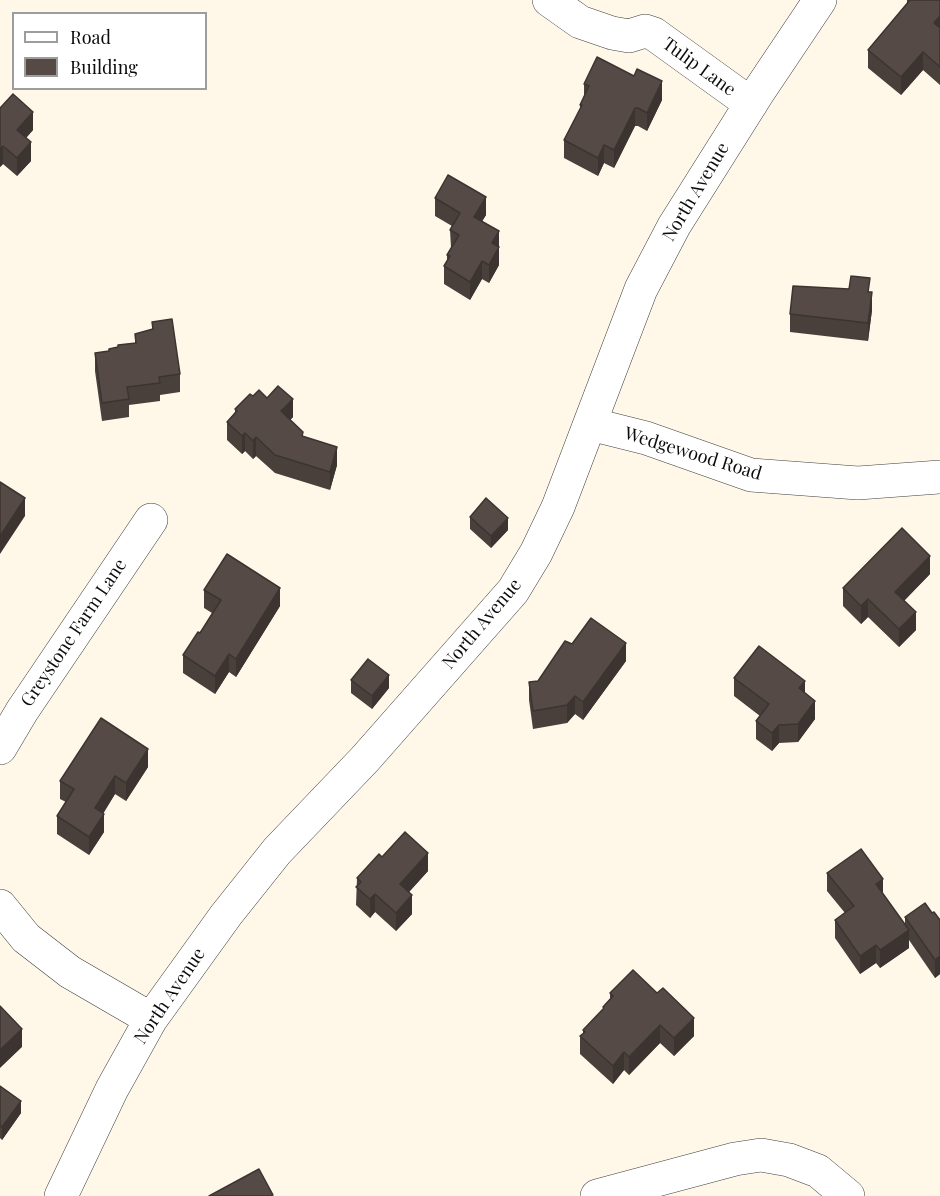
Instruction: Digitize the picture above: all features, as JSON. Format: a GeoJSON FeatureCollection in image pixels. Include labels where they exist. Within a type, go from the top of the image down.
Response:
{"type":"FeatureCollection","features":[{"type":"Feature","properties":{"kind":"street","name":"Tulip Lane"},"geometry":{"type":"LineString","coordinates":[[549,0],[580,22],[612,33],[629,36],[645,31],[654,34],[750,104]]}},
{"type":"Feature","properties":{"kind":"street","name":"North Avenue"},"geometry":{"type":"LineString","coordinates":[[60,1196],[112,1089],[151,1019],[226,915],[278,852],[365,759],[513,591],[536,553],[558,507],[641,289],[674,226],[750,104],[820,0]]}},
{"type":"Feature","properties":{"kind":"street","name":"Wedgewood Road"},"geometry":{"type":"LineString","coordinates":[[590,424],[646,438],[751,475],[858,483],[940,477]]}},
{"type":"Feature","properties":{"kind":"street","name":"Greystone Farm Lane"},"geometry":{"type":"LineString","coordinates":[[0,748],[21,711],[151,520]]}},
{"type":"Feature","properties":{"kind":"street"},"geometry":{"type":"LineString","coordinates":[[0,906],[26,938],[70,972],[151,1019]]}},
{"type":"Feature","properties":{"kind":"street"},"geometry":{"type":"LineString","coordinates":[[597,1196],[735,1159],[760,1155],[789,1160],[818,1171],[848,1196]]}},
{"type":"Feature","properties":{"kind":"building"},"geometry":{"type":"Polygon","coordinates":[[[910,0],[940,0],[940,16],[934,23],[940,28],[940,67],[923,52],[901,77],[868,50],[910,0]]]}},
{"type":"Feature","properties":{"kind":"building"},"geometry":{"type":"Polygon","coordinates":[[[597,57],[634,76],[637,69],[662,81],[647,113],[635,108],[614,150],[604,145],[598,158],[564,140],[582,105],[580,105],[589,86],[584,84],[597,57]]]}},
{"type":"Feature","properties":{"kind":"building"},"geometry":{"type":"Polygon","coordinates":[[[13,94],[33,112],[17,130],[31,142],[17,158],[3,146],[0,149],[0,108],[13,94]]]}},
{"type":"Feature","properties":{"kind":"building"},"geometry":{"type":"Polygon","coordinates":[[[448,175],[486,197],[474,217],[499,231],[492,243],[499,247],[489,265],[482,261],[470,282],[444,266],[450,256],[447,255],[459,235],[450,230],[460,213],[435,198],[448,175]]]}},
{"type":"Feature","properties":{"kind":"building"},"geometry":{"type":"Polygon","coordinates":[[[851,276],[870,278],[868,292],[872,292],[868,323],[790,314],[793,286],[849,289],[851,276]]]}},
{"type":"Feature","properties":{"kind":"building"},"geometry":{"type":"Polygon","coordinates":[[[172,319],[180,374],[159,377],[160,383],[127,387],[129,399],[102,403],[95,353],[109,351],[118,345],[136,343],[135,334],[153,329],[152,322],[172,319]]]}},
{"type":"Feature","properties":{"kind":"building"},"geometry":{"type":"Polygon","coordinates":[[[278,386],[293,399],[281,411],[303,432],[302,436],[337,447],[330,472],[275,455],[256,437],[253,441],[245,433],[242,436],[227,422],[237,411],[235,409],[250,394],[253,396],[259,390],[267,398],[278,386]]]}},
{"type":"Feature","properties":{"kind":"building"},"geometry":{"type":"Polygon","coordinates":[[[0,482],[25,498],[0,536],[0,482]]]}},
{"type":"Feature","properties":{"kind":"building"},"geometry":{"type":"Polygon","coordinates":[[[486,498],[508,518],[491,536],[470,517],[486,498]]]}},
{"type":"Feature","properties":{"kind":"building"},"geometry":{"type":"Polygon","coordinates":[[[902,528],[930,556],[895,592],[916,612],[899,629],[868,599],[861,606],[843,588],[902,528]]]}},
{"type":"Feature","properties":{"kind":"building"},"geometry":{"type":"Polygon","coordinates":[[[227,554],[280,588],[236,659],[229,654],[215,676],[183,655],[221,600],[204,590],[227,554]]]}},
{"type":"Feature","properties":{"kind":"building"},"geometry":{"type":"Polygon","coordinates":[[[591,618],[626,643],[583,702],[575,696],[567,705],[533,711],[529,682],[538,681],[565,641],[572,644],[591,618]]]}},
{"type":"Feature","properties":{"kind":"building"},"geometry":{"type":"Polygon","coordinates":[[[759,646],[805,681],[799,688],[815,701],[798,724],[779,725],[772,733],[756,721],[769,704],[734,678],[759,646]]]}},
{"type":"Feature","properties":{"kind":"building"},"geometry":{"type":"Polygon","coordinates":[[[368,659],[389,675],[372,696],[351,680],[368,659]]]}},
{"type":"Feature","properties":{"kind":"building"},"geometry":{"type":"Polygon","coordinates":[[[101,718],[148,749],[126,783],[115,776],[95,808],[104,814],[89,837],[57,816],[74,789],[60,781],[101,718]]]}},
{"type":"Feature","properties":{"kind":"building"},"geometry":{"type":"Polygon","coordinates":[[[405,832],[428,853],[400,884],[412,895],[396,913],[375,894],[370,899],[356,887],[361,882],[357,878],[379,854],[382,857],[405,832]]]}},
{"type":"Feature","properties":{"kind":"building"},"geometry":{"type":"Polygon","coordinates":[[[861,849],[883,879],[876,884],[909,930],[880,950],[876,945],[860,956],[835,920],[854,906],[827,873],[861,849]]]}},
{"type":"Feature","properties":{"kind":"building"},"geometry":{"type":"Polygon","coordinates":[[[925,903],[940,920],[940,956],[935,960],[905,917],[925,903]]]}},
{"type":"Feature","properties":{"kind":"building"},"geometry":{"type":"Polygon","coordinates":[[[633,970],[657,993],[663,988],[694,1018],[674,1038],[660,1025],[629,1057],[624,1052],[613,1066],[580,1036],[613,996],[610,993],[633,970]]]}},
{"type":"Feature","properties":{"kind":"building"},"geometry":{"type":"Polygon","coordinates":[[[0,1006],[22,1029],[0,1050],[0,1006]]]}},
{"type":"Feature","properties":{"kind":"building"},"geometry":{"type":"Polygon","coordinates":[[[0,1086],[21,1101],[2,1127],[0,1126],[0,1086]]]}},
{"type":"Feature","properties":{"kind":"building"},"geometry":{"type":"Polygon","coordinates":[[[259,1169],[273,1195],[209,1196],[259,1169]]]}}]}
